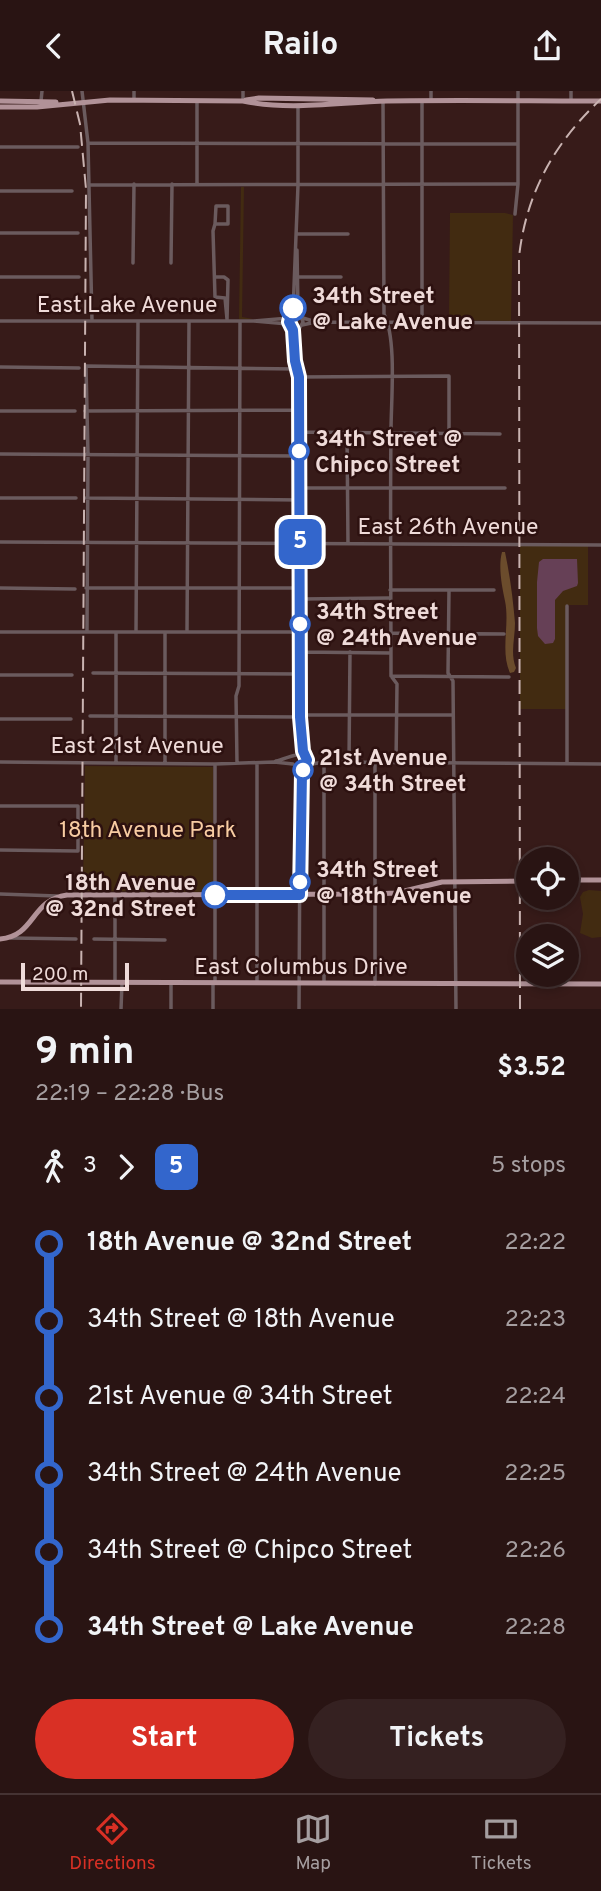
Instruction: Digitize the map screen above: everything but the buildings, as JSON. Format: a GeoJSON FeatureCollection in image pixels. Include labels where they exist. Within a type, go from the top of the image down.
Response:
{"type":"FeatureCollection","features":[{"type":"Feature","properties":{"kind":"main road"},"geometry":{"type":"LineString","coordinates":[[0,107],[37,107],[82,101],[134,99],[243,101],[259,104],[601,101]]}},
{"type":"Feature","properties":{"kind":"main road"},"geometry":{"type":"LineString","coordinates":[[0,101],[66,103]]}},
{"type":"Feature","properties":{"kind":"main road"},"geometry":{"type":"LineString","coordinates":[[579,880],[601,880]]}},
{"type":"Feature","properties":{"kind":"main road"},"geometry":{"type":"LineString","coordinates":[[0,939],[22,932],[48,899],[57,896],[374,894],[396,893],[456,881],[516,881]]}},
{"type":"Feature","properties":{"kind":"main road","name":"East Columbus Drive"},"geometry":{"type":"LineString","coordinates":[[0,982],[601,984]]}},
{"type":"Feature","properties":{"kind":"street"},"geometry":{"type":"LineString","coordinates":[[41,101],[42,91]]}},
{"type":"Feature","properties":{"kind":"street"},"geometry":{"type":"LineString","coordinates":[[82,91],[88,143],[92,321]]}},
{"type":"Feature","properties":{"kind":"street"},"geometry":{"type":"LineString","coordinates":[[134,91],[134,99]]}},
{"type":"Feature","properties":{"kind":"street"},"geometry":{"type":"LineString","coordinates":[[243,91],[243,101]]}},
{"type":"Feature","properties":{"kind":"street"},"geometry":{"type":"LineString","coordinates":[[298,91],[296,277],[301,316],[298,366],[300,716],[305,761],[300,826],[299,1009]]}},
{"type":"Feature","properties":{"kind":"street"},"geometry":{"type":"LineString","coordinates":[[431,91],[431,101]]}},
{"type":"Feature","properties":{"kind":"street"},"geometry":{"type":"LineString","coordinates":[[515,213],[518,184],[518,91]]}},
{"type":"Feature","properties":{"kind":"street"},"geometry":{"type":"LineString","coordinates":[[571,91],[571,101]]}},
{"type":"Feature","properties":{"kind":"street"},"geometry":{"type":"LineString","coordinates":[[197,101],[197,184]]}},
{"type":"Feature","properties":{"kind":"street"},"geometry":{"type":"LineString","coordinates":[[383,101],[384,314],[388,323],[392,376],[390,599],[391,676],[397,684],[396,763]]}},
{"type":"Feature","properties":{"kind":"street"},"geometry":{"type":"LineString","coordinates":[[422,101],[422,322]]}},
{"type":"Feature","properties":{"kind":"street"},"geometry":{"type":"LineString","coordinates":[[88,143],[518,144]]}},
{"type":"Feature","properties":{"kind":"street"},"geometry":{"type":"LineString","coordinates":[[0,147],[78,147]]}},
{"type":"Feature","properties":{"kind":"street"},"geometry":{"type":"LineString","coordinates":[[133,263],[134,184]]}},
{"type":"Feature","properties":{"kind":"street"},"geometry":{"type":"LineString","coordinates":[[171,263],[172,184]]}},
{"type":"Feature","properties":{"kind":"street"},"geometry":{"type":"LineString","coordinates":[[89,185],[518,184]]}},
{"type":"Feature","properties":{"kind":"street"},"geometry":{"type":"LineString","coordinates":[[0,191],[72,191]]}},
{"type":"Feature","properties":{"kind":"street"},"geometry":{"type":"LineString","coordinates":[[215,224],[228,224],[228,206],[216,206],[213,231],[215,297],[225,298],[227,320]]}},
{"type":"Feature","properties":{"kind":"street"},"geometry":{"type":"LineString","coordinates":[[0,233],[78,233]]}},
{"type":"Feature","properties":{"kind":"street"},"geometry":{"type":"LineString","coordinates":[[296,234],[348,234]]}},
{"type":"Feature","properties":{"kind":"street"},"geometry":{"type":"LineString","coordinates":[[0,277],[79,277]]}},
{"type":"Feature","properties":{"kind":"street"},"geometry":{"type":"LineString","coordinates":[[215,277],[228,280],[227,320]]}},
{"type":"Feature","properties":{"kind":"street"},"geometry":{"type":"LineString","coordinates":[[296,277],[341,277]]}},
{"type":"Feature","properties":{"kind":"street"},"geometry":{"type":"LineString","coordinates":[[296,277],[290,326],[298,366]]}},
{"type":"Feature","properties":{"kind":"street"},"geometry":{"type":"LineString","coordinates":[[301,316],[316,322]]}},
{"type":"Feature","properties":{"kind":"street","name":"East Lake Avenue"},"geometry":{"type":"LineString","coordinates":[[0,321],[254,321],[301,316]]}},
{"type":"Feature","properties":{"kind":"street"},"geometry":{"type":"LineString","coordinates":[[136,632],[138,321]]}},
{"type":"Feature","properties":{"kind":"street"},"geometry":{"type":"LineString","coordinates":[[237,763],[240,321]]}},
{"type":"Feature","properties":{"kind":"street","name":"East Lake Avenue"},"geometry":{"type":"LineString","coordinates":[[254,321],[300,326]]}},
{"type":"Feature","properties":{"kind":"street"},"geometry":{"type":"LineString","coordinates":[[187,632],[189,322]]}},
{"type":"Feature","properties":{"kind":"street"},"geometry":{"type":"LineString","coordinates":[[300,326],[316,322],[601,323]]}},
{"type":"Feature","properties":{"kind":"street"},"geometry":{"type":"LineString","coordinates":[[87,631],[86,366],[240,369],[298,366]]}},
{"type":"Feature","properties":{"kind":"street"},"geometry":{"type":"LineString","coordinates":[[0,367],[79,368]]}},
{"type":"Feature","properties":{"kind":"street"},"geometry":{"type":"LineString","coordinates":[[299,377],[449,376],[449,433]]}},
{"type":"Feature","properties":{"kind":"street"},"geometry":{"type":"LineString","coordinates":[[85,411],[299,410]]}},
{"type":"Feature","properties":{"kind":"street"},"geometry":{"type":"LineString","coordinates":[[0,411],[75,411]]}},
{"type":"Feature","properties":{"kind":"street"},"geometry":{"type":"LineString","coordinates":[[299,432],[500,433]]}},
{"type":"Feature","properties":{"kind":"street"},"geometry":{"type":"LineString","coordinates":[[347,433],[348,543]]}},
{"type":"Feature","properties":{"kind":"street"},"geometry":{"type":"LineString","coordinates":[[0,454],[299,456]]}},
{"type":"Feature","properties":{"kind":"street"},"geometry":{"type":"LineString","coordinates":[[299,488],[505,488]]}},
{"type":"Feature","properties":{"kind":"street"},"geometry":{"type":"LineString","coordinates":[[0,498],[76,498]]}},
{"type":"Feature","properties":{"kind":"street"},"geometry":{"type":"LineString","coordinates":[[86,498],[300,500]]}},
{"type":"Feature","properties":{"kind":"street","name":"East 26th Avenue"},"geometry":{"type":"LineString","coordinates":[[0,542],[601,545]]}},
{"type":"Feature","properties":{"kind":"street"},"geometry":{"type":"LineString","coordinates":[[0,588],[75,589]]}},
{"type":"Feature","properties":{"kind":"street"},"geometry":{"type":"LineString","coordinates":[[86,588],[300,588]]}},
{"type":"Feature","properties":{"kind":"street"},"geometry":{"type":"LineString","coordinates":[[390,590],[494,590]]}},
{"type":"Feature","properties":{"kind":"street"},"geometry":{"type":"LineString","coordinates":[[449,590],[448,673],[453,681],[456,1009]]}},
{"type":"Feature","properties":{"kind":"street"},"geometry":{"type":"LineString","coordinates":[[300,599],[390,599]]}},
{"type":"Feature","properties":{"kind":"street"},"geometry":{"type":"LineString","coordinates":[[567,606],[567,764]]}},
{"type":"Feature","properties":{"kind":"street"},"geometry":{"type":"LineString","coordinates":[[0,632],[300,632]]}},
{"type":"Feature","properties":{"kind":"street"},"geometry":{"type":"LineString","coordinates":[[116,632],[116,763]]}},
{"type":"Feature","properties":{"kind":"street"},"geometry":{"type":"LineString","coordinates":[[165,632],[165,764]]}},
{"type":"Feature","properties":{"kind":"street"},"geometry":{"type":"LineString","coordinates":[[391,633],[504,634]]}},
{"type":"Feature","properties":{"kind":"street"},"geometry":{"type":"LineString","coordinates":[[300,652],[391,653]]}},
{"type":"Feature","properties":{"kind":"street"},"geometry":{"type":"LineString","coordinates":[[349,762],[350,652]]}},
{"type":"Feature","properties":{"kind":"street"},"geometry":{"type":"LineString","coordinates":[[93,673],[300,674]]}},
{"type":"Feature","properties":{"kind":"street"},"geometry":{"type":"LineString","coordinates":[[0,675],[72,675]]}},
{"type":"Feature","properties":{"kind":"street"},"geometry":{"type":"LineString","coordinates":[[391,676],[509,677]]}},
{"type":"Feature","properties":{"kind":"street"},"geometry":{"type":"LineString","coordinates":[[90,716],[453,715]]}},
{"type":"Feature","properties":{"kind":"street"},"geometry":{"type":"LineString","coordinates":[[300,716],[294,766],[300,826]]}},
{"type":"Feature","properties":{"kind":"street"},"geometry":{"type":"LineString","coordinates":[[0,719],[71,719]]}},
{"type":"Feature","properties":{"kind":"street","name":"East 21st Avenue"},"geometry":{"type":"LineString","coordinates":[[274,762],[295,756],[305,761]]}},
{"type":"Feature","properties":{"kind":"street"},"geometry":{"type":"LineString","coordinates":[[305,761],[601,764]]}},
{"type":"Feature","properties":{"kind":"street","name":"East 21st Avenue"},"geometry":{"type":"LineString","coordinates":[[0,762],[274,762],[294,766],[305,761]]}},
{"type":"Feature","properties":{"kind":"street"},"geometry":{"type":"LineString","coordinates":[[257,762],[257,984]]}},
{"type":"Feature","properties":{"kind":"street"},"geometry":{"type":"LineString","coordinates":[[323,762],[324,984]]}},
{"type":"Feature","properties":{"kind":"street"},"geometry":{"type":"LineString","coordinates":[[375,762],[375,984]]}},
{"type":"Feature","properties":{"kind":"street"},"geometry":{"type":"LineString","coordinates":[[213,1009],[215,764]]}},
{"type":"Feature","properties":{"kind":"street"},"geometry":{"type":"LineString","coordinates":[[0,806],[78,806],[78,851],[0,850]]}},
{"type":"Feature","properties":{"kind":"street"},"geometry":{"type":"LineString","coordinates":[[0,894],[57,896]]}},
{"type":"Feature","properties":{"kind":"street"},"geometry":{"type":"LineString","coordinates":[[115,895],[115,939],[121,1009]]}},
{"type":"Feature","properties":{"kind":"street"},"geometry":{"type":"LineString","coordinates":[[9,938],[76,939]]}},
{"type":"Feature","properties":{"kind":"street"},"geometry":{"type":"LineString","coordinates":[[94,939],[165,940]]}},
{"type":"Feature","properties":{"kind":"street"},"geometry":{"type":"LineString","coordinates":[[171,984],[171,1009]]}},
{"type":"Feature","properties":{"kind":"green space"},"geometry":{"type":"Polygon","coordinates":[[[241,187],[244,187],[242,317],[253,319],[239,319],[241,187]]]}},
{"type":"Feature","properties":{"kind":"green space"},"geometry":{"type":"Polygon","coordinates":[[[450,213],[513,215],[511,321],[449,320],[450,213]]]}},
{"type":"Feature","properties":{"kind":"green space"},"geometry":{"type":"Polygon","coordinates":[[[520,543],[588,543],[588,605],[567,605],[566,709],[520,709],[520,543]]]}},
{"type":"Feature","properties":{"kind":"green space","name":"18th Avenue Park"},"geometry":{"type":"Polygon","coordinates":[[[85,766],[213,767],[213,892],[83,891],[85,766]]]}},
{"type":"Feature","properties":{"kind":"green space"},"geometry":{"type":"Polygon","coordinates":[[[601,891],[601,937],[592,938],[580,933],[583,914],[580,897],[583,892],[601,891]]]}},
{"type":"Feature","properties":{"kind":"shaded area"},"geometry":{"type":"Polygon","coordinates":[[[502,552],[505,552],[507,561],[515,623],[513,651],[516,668],[510,673],[506,656],[506,610],[500,570],[502,552]]]}},
{"type":"Feature","properties":{"kind":"shaded area"},"geometry":{"type":"Polygon","coordinates":[[[543,559],[577,559],[578,583],[577,586],[563,591],[555,600],[555,639],[553,643],[545,644],[538,636],[537,628],[537,582],[539,562],[543,559]]]}},
{"type":"Feature","properties":{"kind":"railway"},"geometry":{"type":"LineString","coordinates":[[72,91],[80,124],[86,189],[81,1009]]}},
{"type":"Feature","properties":{"kind":"railway"},"geometry":{"type":"LineString","coordinates":[[520,1009],[519,257],[528,211],[545,170],[570,133],[601,99]]}},
{"type":"Feature","properties":{"kind":"bus line","name":"5"},"geometry":{"type":"LineString","coordinates":[[215,895],[300,895],[302,773],[307,760],[303,751],[300,717],[299,377],[293,349],[293,330],[289,324],[293,308]]}},
{"type":"Feature","properties":{"kind":"place","name":"34th Street @ Lake Avenue"},"geometry":{"type":"Point","coordinates":[293,308]}},
{"type":"Feature","properties":{"kind":"place","name":"34th Street @ Chipco Street"},"geometry":{"type":"Point","coordinates":[299,451]}},
{"type":"Feature","properties":{"kind":"place","name":"34th Street @ 24th Avenue"},"geometry":{"type":"Point","coordinates":[300,624]}},
{"type":"Feature","properties":{"kind":"place","name":"21st Avenue @ 34th Street"},"geometry":{"type":"Point","coordinates":[303,770]}},
{"type":"Feature","properties":{"kind":"place","name":"34th Street @ 18th Avenue"},"geometry":{"type":"Point","coordinates":[300,882]}},
{"type":"Feature","properties":{"kind":"place","name":"18th Avenue @ 32nd Street"},"geometry":{"type":"Point","coordinates":[215,895]}}]}
